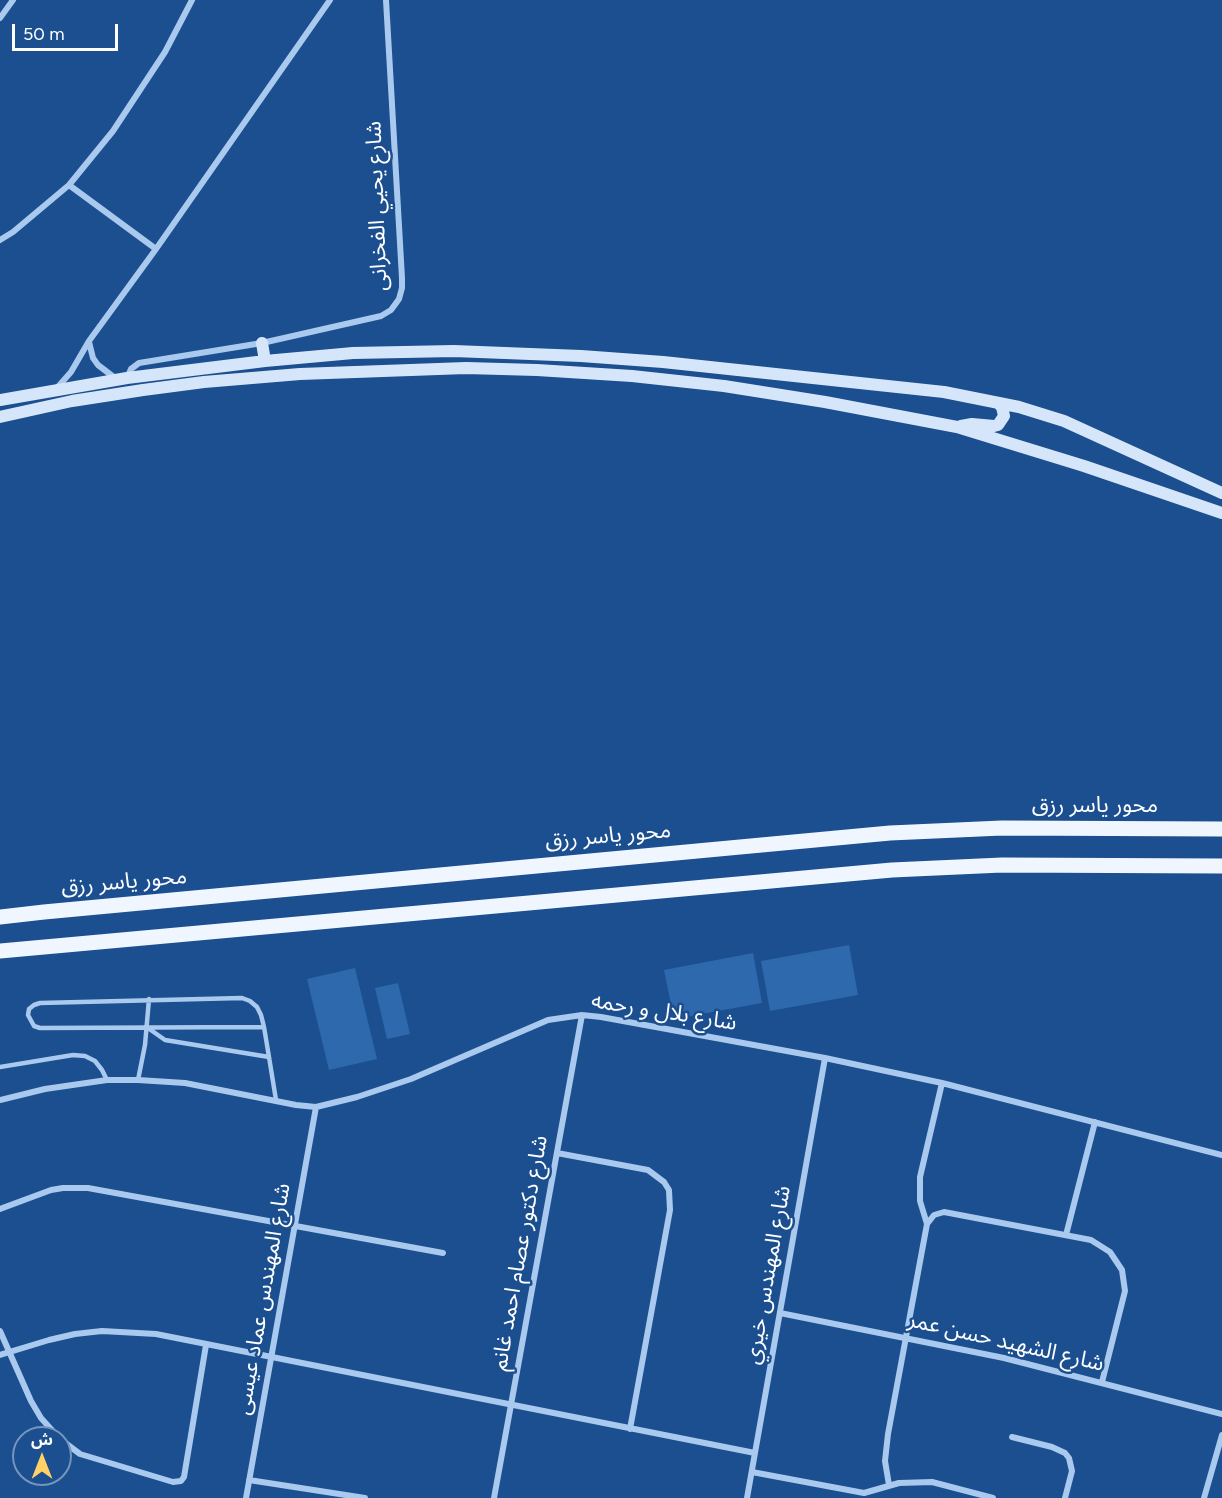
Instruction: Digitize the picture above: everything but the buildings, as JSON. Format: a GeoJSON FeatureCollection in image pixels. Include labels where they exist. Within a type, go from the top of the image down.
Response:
{"type":"FeatureCollection","features":[{"type":"Feature","properties":{"kind":"main road","name":"محور ياسر رزق"},"geometry":{"type":"LineString","coordinates":[[0,917],[890,833],[1002,828],[1222,829]]}},
{"type":"Feature","properties":{"kind":"main road"},"geometry":{"type":"LineString","coordinates":[[0,951],[892,870],[1002,865],[1222,866]]}},
{"type":"Feature","properties":{"kind":"street"},"geometry":{"type":"LineString","coordinates":[[0,18],[13,0]]}},
{"type":"Feature","properties":{"kind":"street"},"geometry":{"type":"LineString","coordinates":[[0,240],[13,232],[69,185],[113,131],[165,52],[192,0]]}},
{"type":"Feature","properties":{"kind":"street"},"geometry":{"type":"LineString","coordinates":[[55,390],[78,362],[89,341],[330,0]]}},
{"type":"Feature","properties":{"kind":"street","name":"شارع يحيي الفخرانى"},"geometry":{"type":"LineString","coordinates":[[123,379],[131,369],[144,361],[262,343],[381,316],[391,310],[399,299],[402,278],[386,0]]}},
{"type":"Feature","properties":{"kind":"street"},"geometry":{"type":"LineString","coordinates":[[69,185],[156,249]]}},
{"type":"Feature","properties":{"kind":"street"},"geometry":{"type":"LineString","coordinates":[[89,341],[93,358],[98,365],[111,376],[123,379]]}},
{"type":"Feature","properties":{"kind":"street"},"geometry":{"type":"LineString","coordinates":[[262,343],[265,361]]}},
{"type":"Feature","properties":{"kind":"street"},"geometry":{"type":"LineString","coordinates":[[0,400],[123,379],[265,361],[403,351],[581,356],[663,362],[925,390],[1042,413],[1222,493]]}},
{"type":"Feature","properties":{"kind":"street"},"geometry":{"type":"LineString","coordinates":[[0,417],[108,395],[204,382],[300,374],[466,368],[566,371],[678,381],[825,402],[957,427],[1084,466],[1222,513]]}},
{"type":"Feature","properties":{"kind":"street"},"geometry":{"type":"LineString","coordinates":[[957,427],[972,424],[998,425],[1004,416],[1002,407],[998,403]]}},
{"type":"Feature","properties":{"kind":"street","name":"شارع بلال و رحمه"},"geometry":{"type":"LineString","coordinates":[[0,1101],[45,1089],[107,1080],[138,1080],[184,1083],[316,1107],[411,1079],[548,1020],[582,1015],[825,1058],[942,1083],[1222,1155]]}},
{"type":"Feature","properties":{"kind":"street","name":"شارع دكتور عصام احمد غانم"},"geometry":{"type":"LineString","coordinates":[[494,1498],[582,1015]]}},
{"type":"Feature","properties":{"kind":"street","name":"شارع المهندس خيري"},"geometry":{"type":"LineString","coordinates":[[747,1498],[825,1058]]}},
{"type":"Feature","properties":{"kind":"street"},"geometry":{"type":"LineString","coordinates":[[927,1224],[920,1201],[920,1177],[942,1083]]}},
{"type":"Feature","properties":{"kind":"street","name":"شارع المهندس عماد عيسى"},"geometry":{"type":"LineString","coordinates":[[246,1498],[316,1107]]}},
{"type":"Feature","properties":{"kind":"street"},"geometry":{"type":"LineString","coordinates":[[1066,1235],[1095,1122]]}},
{"type":"Feature","properties":{"kind":"street"},"geometry":{"type":"LineString","coordinates":[[557,1153],[648,1170],[664,1182],[669,1190],[670,1210],[630,1429]]}},
{"type":"Feature","properties":{"kind":"street"},"geometry":{"type":"LineString","coordinates":[[0,1209],[45,1192],[76,1187],[443,1253]]}},
{"type":"Feature","properties":{"kind":"street"},"geometry":{"type":"LineString","coordinates":[[889,1485],[885,1461],[886,1448],[927,1224],[934,1215],[944,1212],[1091,1240],[1110,1252],[1117,1260],[1125,1280],[1125,1291],[1102,1382]]}},
{"type":"Feature","properties":{"kind":"street","name":"شارع الشهيد حسن عمر"},"geometry":{"type":"LineString","coordinates":[[780,1313],[906,1337],[1102,1382],[1222,1414]]}},
{"type":"Feature","properties":{"kind":"street"},"geometry":{"type":"LineString","coordinates":[[0,1331],[31,1401],[48,1426]]}},
{"type":"Feature","properties":{"kind":"street"},"geometry":{"type":"LineString","coordinates":[[0,1355],[49,1340],[102,1331],[156,1334],[755,1453]]}},
{"type":"Feature","properties":{"kind":"street"},"geometry":{"type":"LineString","coordinates":[[72,1448],[80,1454],[176,1483],[181,1481],[184,1477],[206,1345]]}},
{"type":"Feature","properties":{"kind":"street"},"geometry":{"type":"LineString","coordinates":[[1204,1498],[1222,1435]]}},
{"type":"Feature","properties":{"kind":"street"},"geometry":{"type":"LineString","coordinates":[[1012,1437],[1053,1447],[1065,1453],[1069,1458],[1072,1471],[1065,1498]]}},
{"type":"Feature","properties":{"kind":"street"},"geometry":{"type":"LineString","coordinates":[[752,1472],[856,1492],[871,1492],[889,1485],[910,1481],[932,1482],[993,1498]]}},
{"type":"Feature","properties":{"kind":"street"},"geometry":{"type":"LineString","coordinates":[[249,1480],[365,1498]]}},
{"type":"Feature","properties":{"kind":"lane"},"geometry":{"type":"LineString","coordinates":[[264,1027],[40,1028],[34,1026],[28,1016],[29,1009],[40,1003],[242,998],[257,1007],[261,1015],[264,1027],[276,1100]]}},
{"type":"Feature","properties":{"kind":"lane"},"geometry":{"type":"LineString","coordinates":[[138,1080],[148,1028],[149,999]]}},
{"type":"Feature","properties":{"kind":"lane"},"geometry":{"type":"LineString","coordinates":[[148,1028],[165,1040],[269,1057]]}},
{"type":"Feature","properties":{"kind":"lane"},"geometry":{"type":"LineString","coordinates":[[0,1066],[53,1057],[85,1056],[95,1061],[107,1080]]}},
{"type":"Feature","properties":{"kind":"shaded area"},"geometry":{"type":"Polygon","coordinates":[[[849,945],[858,995],[770,1011],[761,961],[849,945]]]}},
{"type":"Feature","properties":{"kind":"shaded area"},"geometry":{"type":"Polygon","coordinates":[[[753,953],[762,1003],[674,1019],[664,970],[753,953]]]}},
{"type":"Feature","properties":{"kind":"shaded area"},"geometry":{"type":"Polygon","coordinates":[[[355,968],[377,1059],[329,1070],[307,979],[355,968]]]}},
{"type":"Feature","properties":{"kind":"shaded area"},"geometry":{"type":"Polygon","coordinates":[[[398,983],[410,1034],[387,1039],[375,988],[398,983]]]}}]}
